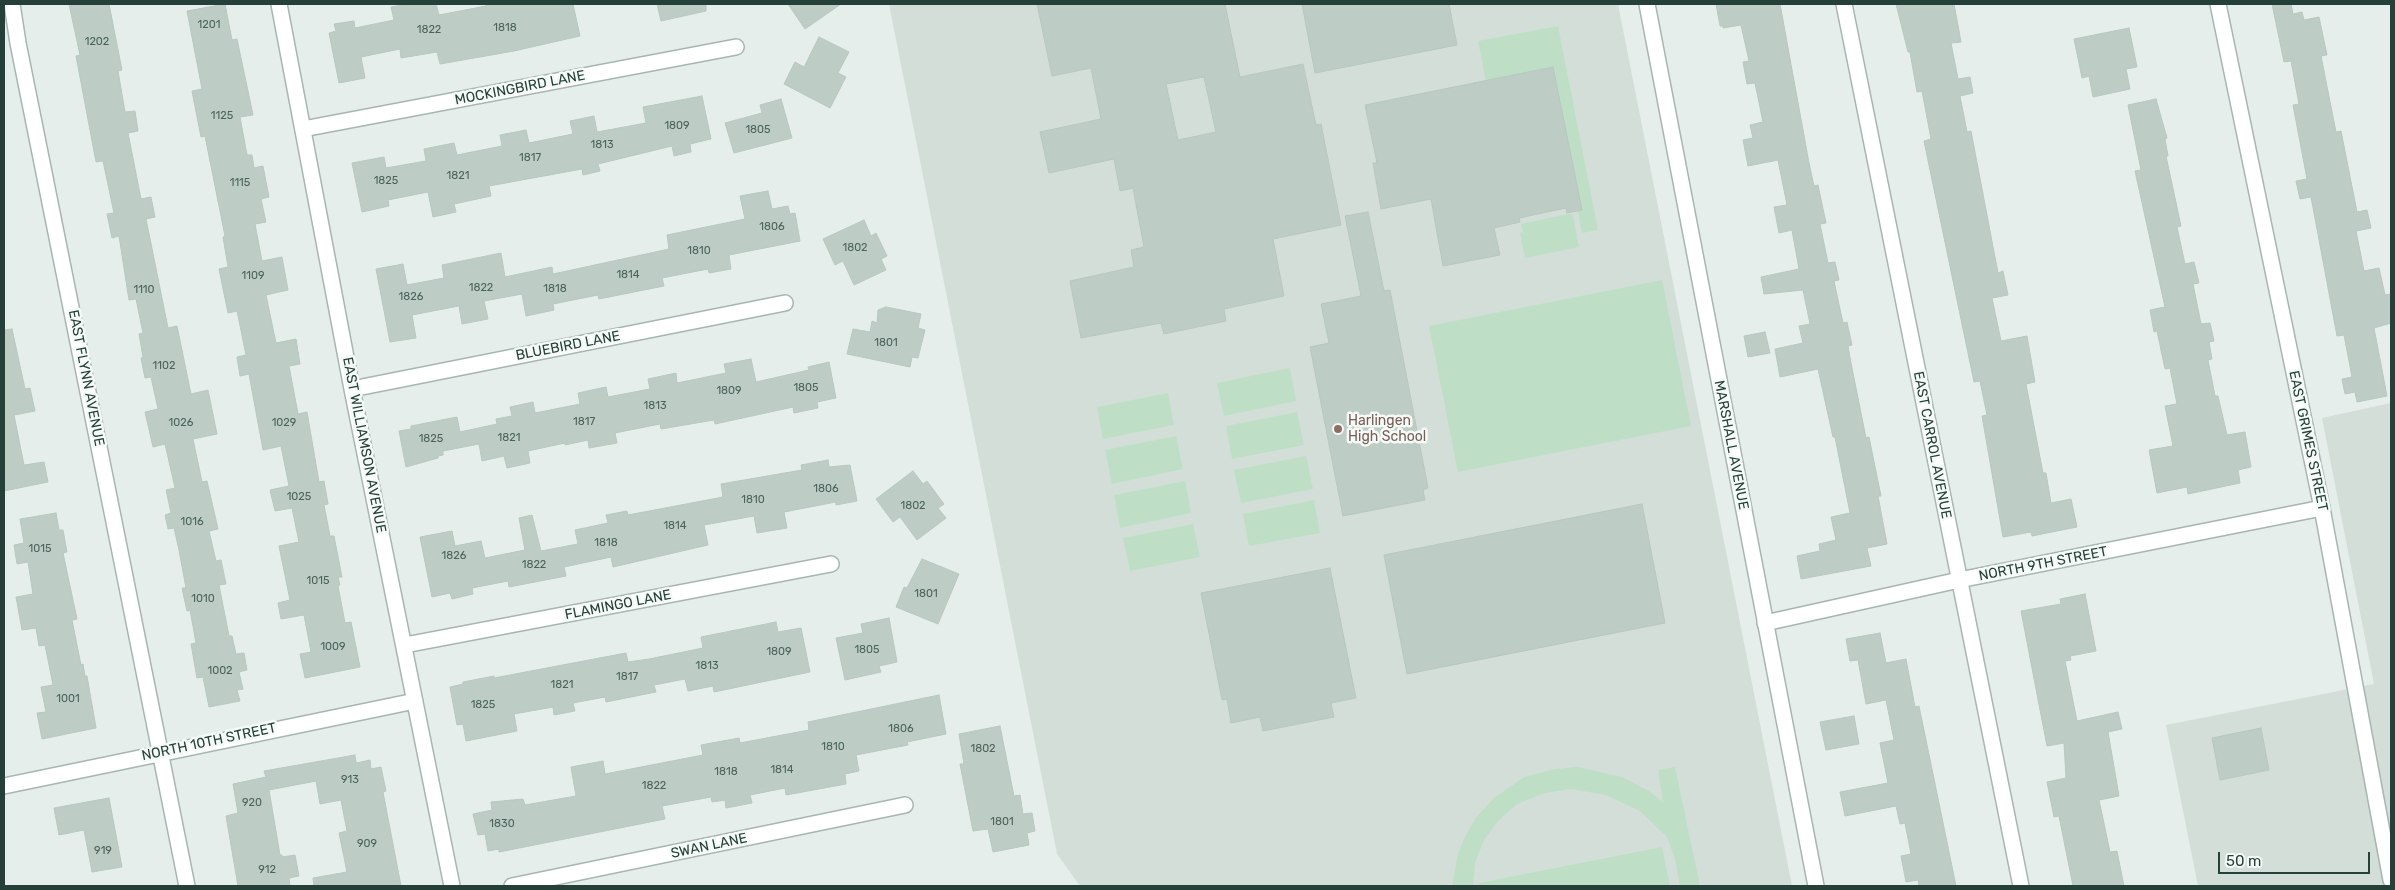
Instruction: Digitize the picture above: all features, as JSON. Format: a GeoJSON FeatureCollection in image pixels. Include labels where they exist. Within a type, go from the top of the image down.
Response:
{"type":"FeatureCollection","features":[{"type":"Feature","properties":{"kind":"street","name":"EAST FLYNN AVENUE"},"geometry":{"type":"LineString","coordinates":[[12,4],[18,43],[187,886]]}},
{"type":"Feature","properties":{"kind":"street","name":"EAST WILLIAMSON AVENUE"},"geometry":{"type":"LineString","coordinates":[[279,4],[352,389],[452,886]]}},
{"type":"Feature","properties":{"kind":"street","name":"MARSHALL AVENUE"},"geometry":{"type":"LineString","coordinates":[[1648,4],[1816,886]]}},
{"type":"Feature","properties":{"kind":"street","name":"EAST CARROL AVENUE"},"geometry":{"type":"LineString","coordinates":[[1844,4],[2021,886]]}},
{"type":"Feature","properties":{"kind":"street","name":"EAST GRIMES STREET"},"geometry":{"type":"LineString","coordinates":[[2218,4],[2322,508],[2391,880]]}},
{"type":"Feature","properties":{"kind":"street","name":"MOCKINGBIRD LANE"},"geometry":{"type":"LineString","coordinates":[[303,129],[736,47]]}},
{"type":"Feature","properties":{"kind":"street","name":"BLUEBIRD LANE"},"geometry":{"type":"LineString","coordinates":[[352,389],[785,304]]}},
{"type":"Feature","properties":{"kind":"street","name":"NORTH 9TH STREET"},"geometry":{"type":"LineString","coordinates":[[1765,623],[1960,580],[2322,508]]}},
{"type":"Feature","properties":{"kind":"street","name":"FLAMINGO LANE"},"geometry":{"type":"LineString","coordinates":[[405,645],[831,564]]}},
{"type":"Feature","properties":{"kind":"street","name":"NORTH 10TH STREET"},"geometry":{"type":"LineString","coordinates":[[4,786],[415,701]]}},
{"type":"Feature","properties":{"kind":"street","name":"SWAN LANE"},"geometry":{"type":"LineString","coordinates":[[512,886],[905,805]]}},
{"type":"Feature","properties":{"kind":"shaded area","name":"Harlingen High School"},"geometry":{"type":"Polygon","coordinates":[[[889,4],[1618,4],[1792,886],[1080,886],[1057,854],[889,4]]]}},
{"type":"Feature","properties":{"kind":"shaded area"},"geometry":{"type":"Polygon","coordinates":[[[2391,403],[2391,886],[2198,886],[2166,725],[2374,684],[2322,418],[2391,403]]]}},
{"type":"Feature","properties":{"kind":"green space"},"geometry":{"type":"Polygon","coordinates":[[[1558,26],[1598,230],[1582,233],[1578,211],[1582,210],[1553,67],[1486,81],[1478,41],[1558,26]]]}},
{"type":"Feature","properties":{"kind":"green space"},"geometry":{"type":"Polygon","coordinates":[[[1568,214],[1573,215],[1579,247],[1525,258],[1520,233],[1523,232],[1521,224],[1568,214]]]}},
{"type":"Feature","properties":{"kind":"green space"},"geometry":{"type":"Polygon","coordinates":[[[1662,280],[1691,426],[1458,472],[1429,326],[1662,280]]]}},
{"type":"Feature","properties":{"kind":"green space"},"geometry":{"type":"Polygon","coordinates":[[[1290,368],[1296,401],[1224,416],[1217,383],[1290,368]]]}},
{"type":"Feature","properties":{"kind":"green space"},"geometry":{"type":"Polygon","coordinates":[[[1168,393],[1174,425],[1103,439],[1097,407],[1168,393]]]}},
{"type":"Feature","properties":{"kind":"green space"},"geometry":{"type":"Polygon","coordinates":[[[1297,412],[1304,445],[1232,459],[1226,426],[1297,412]]]}},
{"type":"Feature","properties":{"kind":"green space"},"geometry":{"type":"Polygon","coordinates":[[[1176,436],[1183,469],[1112,484],[1105,450],[1176,436]]]}},
{"type":"Feature","properties":{"kind":"green space"},"geometry":{"type":"Polygon","coordinates":[[[1306,456],[1313,489],[1241,503],[1234,470],[1306,456]]]}},
{"type":"Feature","properties":{"kind":"green space"},"geometry":{"type":"Polygon","coordinates":[[[1185,481],[1191,513],[1120,528],[1114,495],[1185,481]]]}},
{"type":"Feature","properties":{"kind":"green space"},"geometry":{"type":"Polygon","coordinates":[[[1314,500],[1320,533],[1249,546],[1243,514],[1314,500]]]}},
{"type":"Feature","properties":{"kind":"green space"},"geometry":{"type":"Polygon","coordinates":[[[1193,524],[1200,557],[1130,571],[1123,538],[1193,524]]]}},
{"type":"Feature","properties":{"kind":"green space"},"geometry":{"type":"Polygon","coordinates":[[[1578,767],[1622,777],[1649,791],[1663,802],[1658,770],[1675,767],[1700,886],[1680,886],[1675,859],[1667,837],[1640,811],[1606,795],[1571,789],[1545,793],[1517,804],[1498,821],[1484,840],[1475,863],[1473,886],[1452,886],[1458,853],[1465,837],[1475,819],[1494,798],[1524,777],[1555,769],[1578,767]]]}},
{"type":"Feature","properties":{"kind":"green space"},"geometry":{"type":"Polygon","coordinates":[[[1662,847],[1670,886],[1479,886],[1479,883],[1662,847]]]}},
{"type":"Feature","properties":{"kind":"building"},"geometry":{"type":"Polygon","coordinates":[[[69,4],[109,4],[122,70],[118,71],[125,112],[135,111],[138,131],[128,133],[141,199],[151,197],[155,217],[146,219],[168,328],[177,326],[191,394],[208,390],[217,434],[193,439],[202,482],[207,481],[218,529],[209,531],[216,561],[221,560],[226,584],[219,585],[229,636],[232,636],[236,654],[244,653],[247,670],[239,672],[243,689],[237,690],[240,701],[209,707],[203,677],[197,678],[191,644],[196,643],[190,610],[187,611],[182,588],[186,588],[179,550],[174,528],[168,529],[165,515],[171,513],[166,490],[175,488],[165,444],[153,447],[145,412],[158,409],[151,377],[145,378],[141,358],[143,357],[139,334],[143,333],[136,299],[129,300],[119,236],[112,238],[107,214],[114,213],[103,161],[96,162],[76,56],[80,55],[69,4]]]}},
{"type":"Feature","properties":{"kind":"building"},"geometry":{"type":"Polygon","coordinates":[[[225,4],[232,40],[237,39],[253,115],[240,117],[247,155],[252,155],[254,168],[263,166],[269,197],[261,199],[266,222],[255,224],[262,261],[282,257],[288,290],[266,295],[276,343],[296,339],[300,364],[289,366],[298,414],[307,412],[319,482],[324,481],[328,504],[324,505],[330,536],[334,536],[342,577],[338,577],[340,585],[338,586],[345,623],[351,622],[360,667],[305,678],[300,654],[311,652],[304,615],[281,619],[278,603],[290,600],[279,546],[299,542],[292,508],[275,511],[270,490],[289,486],[281,446],[263,450],[249,374],[240,376],[237,357],[246,355],[237,311],[228,313],[219,269],[228,267],[223,237],[225,236],[205,136],[201,137],[192,91],[202,89],[187,11],[225,4]]]}},
{"type":"Feature","properties":{"kind":"building"},"geometry":{"type":"Polygon","coordinates":[[[408,4],[436,4],[439,15],[486,6],[486,4],[573,4],[580,36],[514,51],[440,64],[437,52],[401,58],[400,49],[361,57],[365,78],[339,83],[329,33],[336,31],[334,24],[354,21],[355,28],[394,20],[391,7],[408,4]]]}},
{"type":"Feature","properties":{"kind":"building"},"geometry":{"type":"Polygon","coordinates":[[[657,4],[706,4],[706,11],[661,21],[657,4]]]}},
{"type":"Feature","properties":{"kind":"building"},"geometry":{"type":"Polygon","coordinates":[[[788,4],[841,4],[805,29],[788,4]]]}},
{"type":"Feature","properties":{"kind":"building"},"geometry":{"type":"Polygon","coordinates":[[[1037,4],[1225,4],[1240,77],[1303,64],[1316,125],[1321,124],[1341,225],[1273,239],[1284,296],[1224,309],[1226,321],[1164,334],[1161,323],[1081,338],[1070,281],[1134,267],[1131,250],[1144,247],[1133,188],[1120,191],[1114,159],[1049,173],[1040,132],[1101,119],[1091,68],[1052,76],[1037,4]],[[1204,77],[1166,84],[1178,140],[1216,132],[1204,77]]]}},
{"type":"Feature","properties":{"kind":"building"},"geometry":{"type":"Polygon","coordinates":[[[1302,4],[1449,4],[1457,45],[1315,73],[1302,4]]]}},
{"type":"Feature","properties":{"kind":"building"},"geometry":{"type":"Polygon","coordinates":[[[1716,4],[1780,4],[1809,163],[1814,186],[1818,185],[1826,223],[1820,224],[1828,263],[1835,262],[1839,280],[1834,281],[1843,323],[1847,322],[1852,345],[1848,346],[1851,363],[1866,438],[1869,437],[1881,496],[1878,496],[1887,544],[1867,548],[1871,566],[1801,579],[1797,556],[1820,551],[1819,544],[1836,540],[1831,517],[1850,513],[1835,437],[1833,437],[1818,369],[1780,377],[1775,349],[1803,343],[1799,326],[1810,324],[1803,290],[1764,294],[1761,277],[1799,269],[1792,230],[1779,233],[1774,207],[1787,205],[1778,160],[1748,166],[1743,140],[1753,138],[1750,125],[1763,122],[1755,83],[1747,84],[1743,62],[1749,61],[1741,25],[1723,28],[1723,26],[1720,26],[1716,4]]]}},
{"type":"Feature","properties":{"kind":"building"},"geometry":{"type":"Polygon","coordinates":[[[1896,4],[1954,4],[1961,42],[1951,43],[1958,79],[1970,77],[1973,93],[1960,96],[1967,132],[1971,131],[1998,273],[2003,271],[2008,295],[1992,298],[2001,341],[2027,336],[2035,382],[2026,384],[2043,473],[2046,473],[2051,503],[2071,499],[2077,527],[2032,536],[2031,532],[2003,537],[1982,416],[1987,415],[1980,381],[1974,382],[1924,141],[1931,139],[1922,91],[1917,92],[1910,52],[1908,52],[1896,4]]]}},
{"type":"Feature","properties":{"kind":"building"},"geometry":{"type":"Polygon","coordinates":[[[2272,4],[2291,4],[2293,14],[2302,12],[2304,20],[2319,17],[2327,55],[2321,56],[2336,132],[2341,131],[2357,212],[2367,210],[2371,228],[2356,231],[2364,271],[2379,268],[2385,295],[2391,294],[2391,323],[2374,328],[2387,396],[2357,402],[2355,392],[2345,394],[2342,379],[2352,377],[2344,335],[2337,336],[2311,197],[2300,199],[2296,181],[2307,179],[2293,105],[2299,104],[2291,61],[2284,62],[2272,4]]]}},
{"type":"Feature","properties":{"kind":"building"},"geometry":{"type":"Polygon","coordinates":[[[2129,28],[2137,67],[2126,69],[2130,89],[2093,97],[2089,76],[2082,78],[2074,39],[2129,28]]]}},
{"type":"Feature","properties":{"kind":"building"},"geometry":{"type":"Polygon","coordinates":[[[819,37],[849,52],[838,73],[846,77],[830,108],[784,84],[795,62],[804,67],[819,37]]]}},
{"type":"Feature","properties":{"kind":"building"},"geometry":{"type":"Polygon","coordinates":[[[1553,67],[1582,210],[1567,213],[1566,208],[1519,218],[1520,222],[1494,228],[1500,255],[1443,266],[1431,199],[1381,209],[1373,163],[1377,163],[1365,105],[1553,67]]]}},
{"type":"Feature","properties":{"kind":"building"},"geometry":{"type":"Polygon","coordinates":[[[702,96],[711,139],[690,144],[691,152],[674,156],[672,146],[598,164],[600,171],[583,175],[582,169],[489,186],[491,196],[454,204],[456,212],[433,217],[428,192],[388,200],[389,206],[362,212],[352,163],[384,157],[386,168],[426,161],[424,149],[454,143],[457,155],[502,146],[500,135],[526,130],[529,143],[573,134],[570,121],[594,116],[597,132],[646,123],[643,107],[702,96]]]}},
{"type":"Feature","properties":{"kind":"building"},"geometry":{"type":"Polygon","coordinates":[[[781,99],[792,138],[734,153],[725,123],[762,113],[760,105],[781,99]]]}},
{"type":"Feature","properties":{"kind":"building"},"geometry":{"type":"Polygon","coordinates":[[[2156,99],[2167,138],[2165,139],[2168,156],[2166,156],[2181,226],[2177,227],[2185,264],[2194,262],[2199,283],[2193,284],[2201,324],[2210,323],[2214,341],[2209,342],[2212,359],[2208,360],[2215,396],[2218,396],[2227,435],[2245,432],[2251,467],[2238,470],[2240,483],[2188,494],[2187,487],[2157,493],[2149,450],[2173,446],[2165,406],[2177,404],[2170,368],[2165,369],[2157,331],[2154,332],[2150,310],[2165,307],[2135,171],[2141,170],[2128,105],[2156,99]]]}},
{"type":"Feature","properties":{"kind":"building"},"geometry":{"type":"Polygon","coordinates":[[[768,191],[772,209],[788,206],[790,214],[795,213],[800,241],[729,255],[731,269],[709,273],[708,269],[662,278],[664,286],[599,299],[598,295],[553,304],[554,310],[526,316],[522,294],[484,301],[488,319],[462,324],[459,306],[412,315],[416,338],[390,342],[376,269],[403,264],[407,285],[444,278],[442,265],[501,253],[505,277],[552,267],[553,274],[669,249],[667,235],[745,219],[740,196],[768,191]]]}},
{"type":"Feature","properties":{"kind":"building"},"geometry":{"type":"Polygon","coordinates":[[[1368,212],[1384,291],[1390,290],[1428,488],[1423,490],[1425,500],[1343,516],[1310,347],[1329,343],[1321,304],[1361,296],[1345,216],[1368,212]]]}},
{"type":"Feature","properties":{"kind":"building"},"geometry":{"type":"Polygon","coordinates":[[[864,220],[871,236],[876,233],[887,256],[881,259],[886,270],[854,285],[843,261],[835,265],[823,239],[864,220]]]}},
{"type":"Feature","properties":{"kind":"building"},"geometry":{"type":"Polygon","coordinates":[[[886,307],[921,314],[918,328],[925,330],[918,358],[912,357],[910,367],[847,354],[853,329],[870,332],[872,321],[877,323],[878,310],[886,307]]]}},
{"type":"Feature","properties":{"kind":"building"},"geometry":{"type":"Polygon","coordinates":[[[12,329],[25,389],[30,388],[35,411],[14,415],[24,465],[44,462],[48,482],[4,491],[4,330],[12,329]]]}},
{"type":"Feature","properties":{"kind":"building"},"geometry":{"type":"Polygon","coordinates":[[[1765,332],[1770,353],[1748,357],[1744,336],[1765,332]]]}},
{"type":"Feature","properties":{"kind":"building"},"geometry":{"type":"Polygon","coordinates":[[[751,359],[756,382],[809,370],[808,367],[829,362],[836,398],[817,402],[818,408],[794,413],[793,407],[715,424],[714,420],[661,429],[660,424],[615,433],[617,443],[589,448],[588,440],[565,445],[565,443],[528,451],[530,463],[507,468],[504,456],[482,461],[479,444],[443,451],[443,455],[438,456],[438,458],[406,467],[399,431],[411,429],[411,426],[457,417],[460,432],[497,424],[496,419],[512,416],[510,407],[533,402],[535,413],[580,404],[578,393],[606,387],[608,397],[650,389],[648,379],[676,373],[677,383],[726,373],[724,364],[751,359]]]}},
{"type":"Feature","properties":{"kind":"building"},"geometry":{"type":"Polygon","coordinates":[[[828,460],[829,467],[850,465],[857,501],[836,505],[836,502],[784,512],[787,528],[757,533],[754,516],[704,525],[708,545],[613,567],[611,557],[564,567],[566,576],[509,587],[508,581],[472,588],[473,594],[452,599],[450,593],[432,597],[420,537],[452,531],[455,546],[481,541],[485,558],[525,550],[519,518],[532,515],[541,551],[578,544],[575,530],[608,523],[606,515],[627,511],[628,515],[723,497],[721,484],[802,470],[801,465],[828,460]]]}},
{"type":"Feature","properties":{"kind":"building"},"geometry":{"type":"Polygon","coordinates":[[[913,471],[923,484],[927,481],[944,504],[938,508],[946,518],[917,540],[900,517],[893,522],[876,499],[913,471]]]}},
{"type":"Feature","properties":{"kind":"building"},"geometry":{"type":"Polygon","coordinates":[[[1642,504],[1665,623],[1407,674],[1384,555],[1642,504]]]}},
{"type":"Feature","properties":{"kind":"building"},"geometry":{"type":"Polygon","coordinates":[[[56,513],[59,530],[63,530],[67,552],[63,553],[77,619],[72,620],[81,665],[83,664],[85,676],[87,676],[96,728],[42,739],[37,713],[46,712],[41,687],[53,685],[45,645],[39,646],[36,628],[22,630],[16,597],[33,594],[28,562],[17,564],[14,545],[24,543],[20,519],[56,513]]]}},
{"type":"Feature","properties":{"kind":"building"},"geometry":{"type":"Polygon","coordinates":[[[922,559],[959,574],[938,624],[896,607],[904,587],[907,588],[922,559]]]}},
{"type":"Feature","properties":{"kind":"building"},"geometry":{"type":"Polygon","coordinates":[[[1330,568],[1356,698],[1331,703],[1334,717],[1263,731],[1260,717],[1231,723],[1227,699],[1222,700],[1201,593],[1330,568]]]}},
{"type":"Feature","properties":{"kind":"building"},"geometry":{"type":"Polygon","coordinates":[[[2085,594],[2096,651],[2070,656],[2071,660],[2065,661],[2077,721],[2118,712],[2122,729],[2108,732],[2119,796],[2099,800],[2110,852],[2117,851],[2124,886],[2073,886],[2059,816],[2054,817],[2047,782],[2066,778],[2064,743],[2047,746],[2021,611],[2061,604],[2060,599],[2085,594]]]}},
{"type":"Feature","properties":{"kind":"building"},"geometry":{"type":"Polygon","coordinates":[[[889,618],[897,662],[879,666],[881,672],[845,680],[836,638],[863,633],[861,624],[889,618]]]}},
{"type":"Feature","properties":{"kind":"building"},"geometry":{"type":"Polygon","coordinates":[[[776,622],[778,632],[801,628],[810,672],[714,692],[713,686],[688,691],[685,679],[654,685],[656,692],[606,702],[605,697],[573,703],[575,711],[554,715],[553,707],[514,714],[517,731],[466,741],[463,724],[457,725],[450,687],[463,684],[463,682],[626,653],[628,662],[649,659],[703,648],[701,637],[776,622]]]}},
{"type":"Feature","properties":{"kind":"building"},"geometry":{"type":"Polygon","coordinates":[[[1880,633],[1886,663],[1906,659],[1915,707],[1919,706],[1956,886],[1919,886],[1918,880],[1906,882],[1901,856],[1911,854],[1905,823],[1900,824],[1896,806],[1845,816],[1840,792],[1888,783],[1880,743],[1894,740],[1886,700],[1866,704],[1858,660],[1850,661],[1846,639],[1880,633]]]}},
{"type":"Feature","properties":{"kind":"building"},"geometry":{"type":"Polygon","coordinates":[[[939,695],[946,734],[907,742],[908,745],[856,755],[859,771],[845,774],[846,784],[786,795],[785,788],[750,795],[752,803],[726,808],[725,800],[712,802],[711,797],[662,806],[665,819],[499,852],[499,849],[488,851],[485,834],[478,835],[473,814],[492,810],[491,802],[523,799],[525,805],[576,796],[571,767],[603,761],[605,774],[703,755],[701,745],[739,738],[740,743],[809,730],[808,722],[939,695]]]}},
{"type":"Feature","properties":{"kind":"building"},"geometry":{"type":"Polygon","coordinates":[[[1854,716],[1859,744],[1826,750],[1820,722],[1854,716]]]}},
{"type":"Feature","properties":{"kind":"building"},"geometry":{"type":"Polygon","coordinates":[[[1000,726],[1014,796],[1020,795],[1023,814],[1032,813],[1035,831],[1027,833],[1029,845],[993,852],[988,829],[973,831],[960,764],[964,764],[959,734],[1000,726]]]}},
{"type":"Feature","properties":{"kind":"building"},"geometry":{"type":"Polygon","coordinates":[[[2261,728],[2269,770],[2220,780],[2212,738],[2261,728]]]}},
{"type":"Feature","properties":{"kind":"building"},"geometry":{"type":"Polygon","coordinates":[[[355,755],[356,763],[370,760],[371,769],[381,767],[386,791],[383,792],[401,886],[314,886],[313,878],[347,872],[339,833],[347,831],[341,800],[320,804],[316,781],[269,790],[280,855],[282,857],[295,855],[299,876],[289,878],[290,886],[238,886],[226,816],[238,813],[233,784],[266,777],[264,771],[355,755]]]}},
{"type":"Feature","properties":{"kind":"building"},"geometry":{"type":"Polygon","coordinates":[[[109,798],[122,867],[92,872],[84,830],[59,835],[54,808],[109,798]]]}},
{"type":"Feature","properties":{"kind":"place","name":"Harlingen High School"},"geometry":{"type":"Point","coordinates":[1338,429]}}]}
